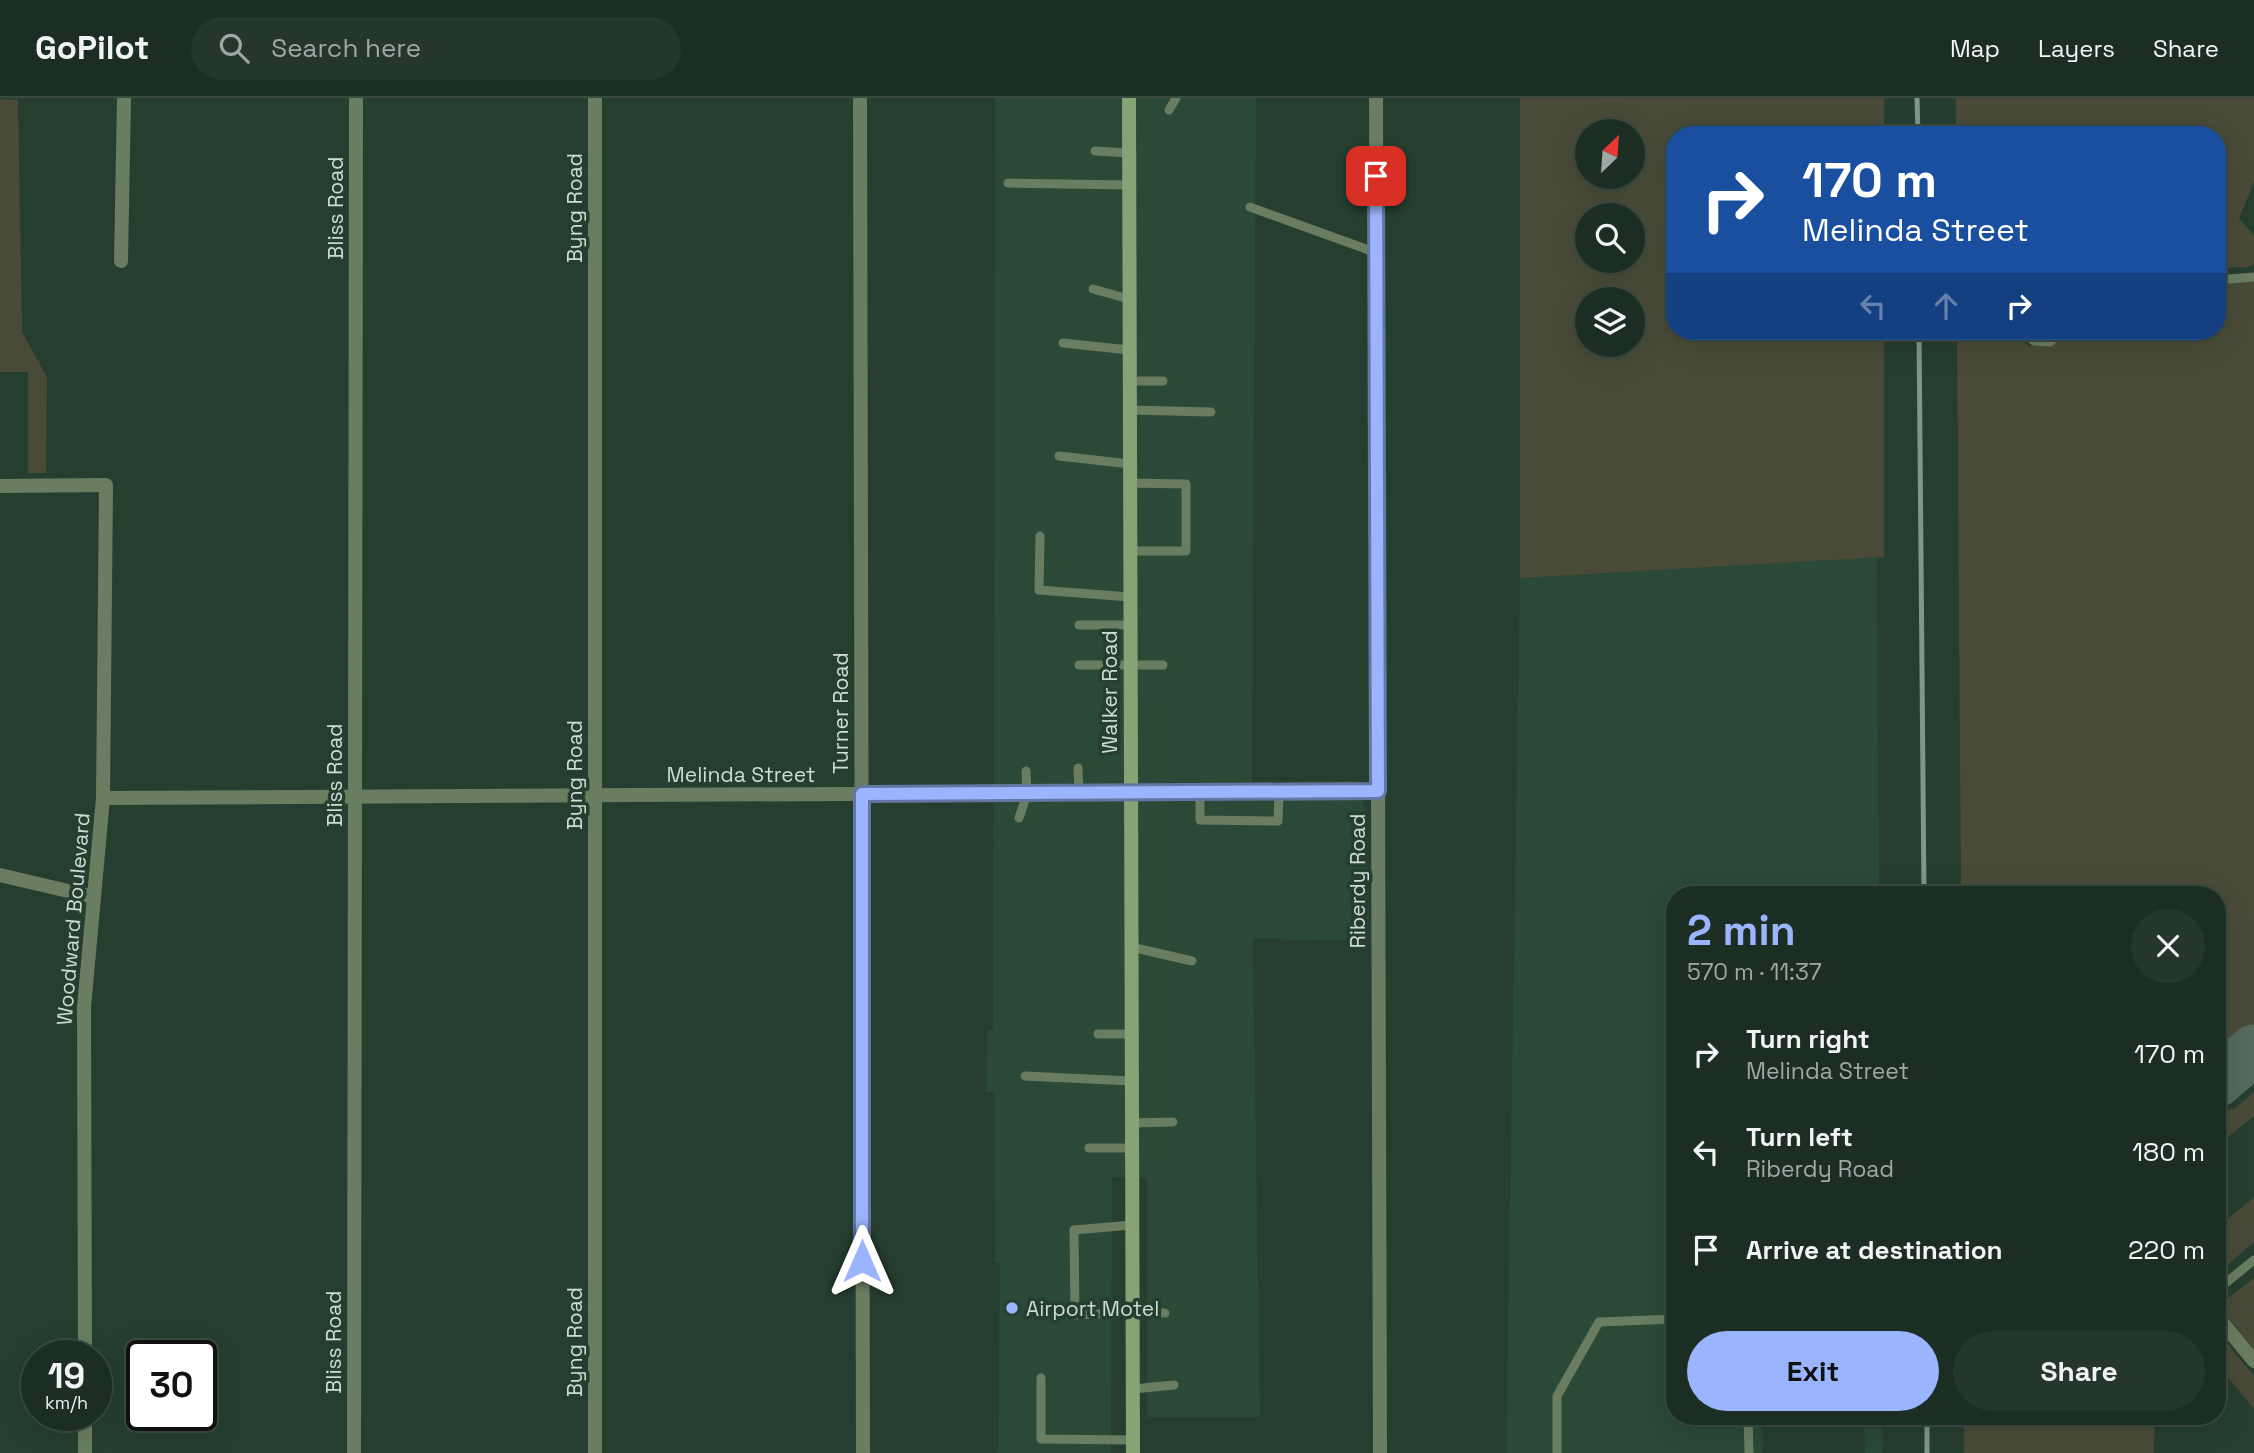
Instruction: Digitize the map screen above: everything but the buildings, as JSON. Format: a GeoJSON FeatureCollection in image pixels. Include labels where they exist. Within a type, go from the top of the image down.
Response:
{"type":"FeatureCollection","features":[{"type":"Feature","properties":{"kind":"main road","name":"Walker Road"},"geometry":{"type":"LineString","coordinates":[[1129,98],[1133,1447]]}},
{"type":"Feature","properties":{"kind":"street"},"geometry":{"type":"LineString","coordinates":[[121,261],[124,98]]}},
{"type":"Feature","properties":{"kind":"street","name":"Bliss Road"},"geometry":{"type":"LineString","coordinates":[[354,1453],[356,98]]}},
{"type":"Feature","properties":{"kind":"street","name":"Byng Road"},"geometry":{"type":"LineString","coordinates":[[595,98],[595,1453]]}},
{"type":"Feature","properties":{"kind":"street","name":"Turner Road"},"geometry":{"type":"LineString","coordinates":[[860,98],[863,1453]]}},
{"type":"Feature","properties":{"kind":"street","name":"Riberdy Road"},"geometry":{"type":"LineString","coordinates":[[1376,98],[1380,1453]]}},
{"type":"Feature","properties":{"kind":"street","name":"Woodward Boulevard"},"geometry":{"type":"LineString","coordinates":[[0,486],[106,485],[103,798],[84,1007],[85,1340]]}},
{"type":"Feature","properties":{"kind":"street","name":"Melinda Street"},"geometry":{"type":"LineString","coordinates":[[103,798],[1378,791]]}},
{"type":"Feature","properties":{"kind":"street"},"geometry":{"type":"LineString","coordinates":[[0,875],[94,897]]}},
{"type":"Feature","properties":{"kind":"street"},"geometry":{"type":"LineString","coordinates":[[2226,1327],[2254,1361]]}},
{"type":"Feature","properties":{"kind":"street"},"geometry":{"type":"LineString","coordinates":[[85,1431],[85,1453]]}},
{"type":"Feature","properties":{"kind":"lane"},"geometry":{"type":"LineString","coordinates":[[1168,110],[1176,98]]}},
{"type":"Feature","properties":{"kind":"lane"},"geometry":{"type":"LineString","coordinates":[[1095,151],[1129,153]]}},
{"type":"Feature","properties":{"kind":"lane"},"geometry":{"type":"LineString","coordinates":[[1008,183],[1129,185]]}},
{"type":"Feature","properties":{"kind":"lane"},"geometry":{"type":"LineString","coordinates":[[1250,207],[1377,253]]}},
{"type":"Feature","properties":{"kind":"lane"},"geometry":{"type":"LineString","coordinates":[[2226,279],[2254,277]]}},
{"type":"Feature","properties":{"kind":"lane"},"geometry":{"type":"LineString","coordinates":[[1093,289],[1129,299]]}},
{"type":"Feature","properties":{"kind":"lane"},"geometry":{"type":"LineString","coordinates":[[2033,340],[2052,340]]}},
{"type":"Feature","properties":{"kind":"lane"},"geometry":{"type":"LineString","coordinates":[[1062,343],[1129,350]]}},
{"type":"Feature","properties":{"kind":"lane"},"geometry":{"type":"LineString","coordinates":[[1129,381],[1163,381]]}},
{"type":"Feature","properties":{"kind":"lane"},"geometry":{"type":"LineString","coordinates":[[1129,410],[1211,412]]}},
{"type":"Feature","properties":{"kind":"lane"},"geometry":{"type":"LineString","coordinates":[[1059,456],[1129,464]]}},
{"type":"Feature","properties":{"kind":"lane"},"geometry":{"type":"LineString","coordinates":[[1129,483],[1186,484],[1186,551],[1130,551]]}},
{"type":"Feature","properties":{"kind":"lane"},"geometry":{"type":"LineString","coordinates":[[1040,536],[1039,590],[1130,597]]}},
{"type":"Feature","properties":{"kind":"lane"},"geometry":{"type":"LineString","coordinates":[[1079,625],[1130,625]]}},
{"type":"Feature","properties":{"kind":"lane"},"geometry":{"type":"LineString","coordinates":[[1079,665],[1163,665]]}},
{"type":"Feature","properties":{"kind":"lane"},"geometry":{"type":"LineString","coordinates":[[1078,768],[1079,793]]}},
{"type":"Feature","properties":{"kind":"lane"},"geometry":{"type":"LineString","coordinates":[[1019,818],[1027,794],[1026,771]]}},
{"type":"Feature","properties":{"kind":"lane"},"geometry":{"type":"LineString","coordinates":[[1200,793],[1200,820],[1278,821],[1279,792]]}},
{"type":"Feature","properties":{"kind":"lane"},"geometry":{"type":"LineString","coordinates":[[1131,947],[1192,961]]}},
{"type":"Feature","properties":{"kind":"lane"},"geometry":{"type":"LineString","coordinates":[[1098,1034],[1131,1034]]}},
{"type":"Feature","properties":{"kind":"lane"},"geometry":{"type":"LineString","coordinates":[[1026,1076],[1131,1081]]}},
{"type":"Feature","properties":{"kind":"lane"},"geometry":{"type":"LineString","coordinates":[[1132,1123],[1173,1122]]}},
{"type":"Feature","properties":{"kind":"lane"},"geometry":{"type":"LineString","coordinates":[[1089,1148],[1132,1148]]}},
{"type":"Feature","properties":{"kind":"lane"},"geometry":{"type":"LineString","coordinates":[[1132,1225],[1074,1230],[1075,1315],[1164,1313]]}},
{"type":"Feature","properties":{"kind":"lane"},"geometry":{"type":"LineString","coordinates":[[2226,1283],[2254,1260]]}},
{"type":"Feature","properties":{"kind":"lane"},"geometry":{"type":"LineString","coordinates":[[1557,1453],[1558,1396],[1598,1322],[1666,1319]]}},
{"type":"Feature","properties":{"kind":"lane"},"geometry":{"type":"LineString","coordinates":[[1041,1378],[1041,1439],[1133,1447]]}},
{"type":"Feature","properties":{"kind":"lane"},"geometry":{"type":"LineString","coordinates":[[1133,1389],[1174,1385]]}},
{"type":"Feature","properties":{"kind":"lane"},"geometry":{"type":"LineString","coordinates":[[1748,1425],[1749,1453]]}},
{"type":"Feature","properties":{"kind":"shaded area"},"geometry":{"type":"Polygon","coordinates":[[[995,98],[1256,98],[1252,782],[1356,781],[1367,815],[1369,941],[1253,939],[1260,1417],[1147,1417],[1147,1178],[1112,1177],[1111,1453],[998,1453],[1000,1263],[995,1263],[994,1092],[986,1092],[987,1030],[993,1030],[995,98]]]}},
{"type":"Feature","properties":{"kind":"shaded area"},"geometry":{"type":"Polygon","coordinates":[[[1520,98],[1884,98],[1884,126],[1666,126],[1666,340],[1884,340],[1884,557],[1520,578],[1520,98]]]}},
{"type":"Feature","properties":{"kind":"shaded area"},"geometry":{"type":"Polygon","coordinates":[[[1956,98],[2254,98],[2254,182],[2239,218],[2254,236],[2254,264],[2248,267],[2226,268],[2226,126],[1956,126],[1956,98]]]}},
{"type":"Feature","properties":{"kind":"shaded area"},"geometry":{"type":"Polygon","coordinates":[[[0,99],[18,100],[22,332],[47,377],[46,473],[28,473],[28,372],[0,372],[0,99]]]}},
{"type":"Feature","properties":{"kind":"shaded area"},"geometry":{"type":"Polygon","coordinates":[[[2254,278],[2254,1039],[2250,1042],[2226,1041],[2226,886],[1961,886],[1957,340],[2021,340],[2029,346],[2044,345],[2050,340],[2226,340],[2226,280],[2254,278]]]}},
{"type":"Feature","properties":{"kind":"shaded area"},"geometry":{"type":"Polygon","coordinates":[[[1877,557],[1879,886],[1666,886],[1666,1425],[1762,1425],[1762,1453],[1506,1453],[1520,578],[1877,557]]]}},
{"type":"Feature","properties":{"kind":"shaded area"},"geometry":{"type":"Polygon","coordinates":[[[2254,1092],[2254,1116],[2226,1139],[2226,1112],[2231,1108],[2233,1110],[2254,1092]]]}},
{"type":"Feature","properties":{"kind":"shaded area"},"geometry":{"type":"Polygon","coordinates":[[[2254,1197],[2254,1242],[2226,1266],[2226,1220],[2254,1197]]]}},
{"type":"Feature","properties":{"kind":"shaded area"},"geometry":{"type":"Polygon","coordinates":[[[2254,1278],[2254,1350],[2226,1314],[2227,1299],[2254,1278]]]}},
{"type":"Feature","properties":{"kind":"shaded area"},"geometry":{"type":"Polygon","coordinates":[[[2226,1342],[2254,1376],[2254,1409],[2226,1375],[2226,1342]]]}},
{"type":"Feature","properties":{"kind":"shaded area"},"geometry":{"type":"Polygon","coordinates":[[[1864,1425],[1882,1425],[1882,1453],[1865,1453],[1864,1425]]]}},
{"type":"Feature","properties":{"kind":"shaded area"},"geometry":{"type":"Polygon","coordinates":[[[1964,1425],[2155,1425],[2154,1453],[1964,1453],[1964,1425]]]}},
{"type":"Feature","properties":{"kind":"taxiway"},"geometry":{"type":"LineString","coordinates":[[2226,1074],[2254,1050]]}},
{"type":"Feature","properties":{"kind":"railway"},"geometry":{"type":"LineString","coordinates":[[1917,98],[1918,126]]}},
{"type":"Feature","properties":{"kind":"railway"},"geometry":{"type":"LineString","coordinates":[[1919,340],[1924,886]]}},
{"type":"Feature","properties":{"kind":"railway"},"geometry":{"type":"LineString","coordinates":[[1927,1425],[1927,1453]]}},
{"type":"Feature","properties":{"kind":"place","name":"Airport Motel"},"geometry":{"type":"Point","coordinates":[1012,1308]}},
{"type":"Feature","properties":{"kind":"route"},"geometry":{"type":"LineString","coordinates":[[862,1261],[862,794],[1378,791],[1376,176]]}}]}
